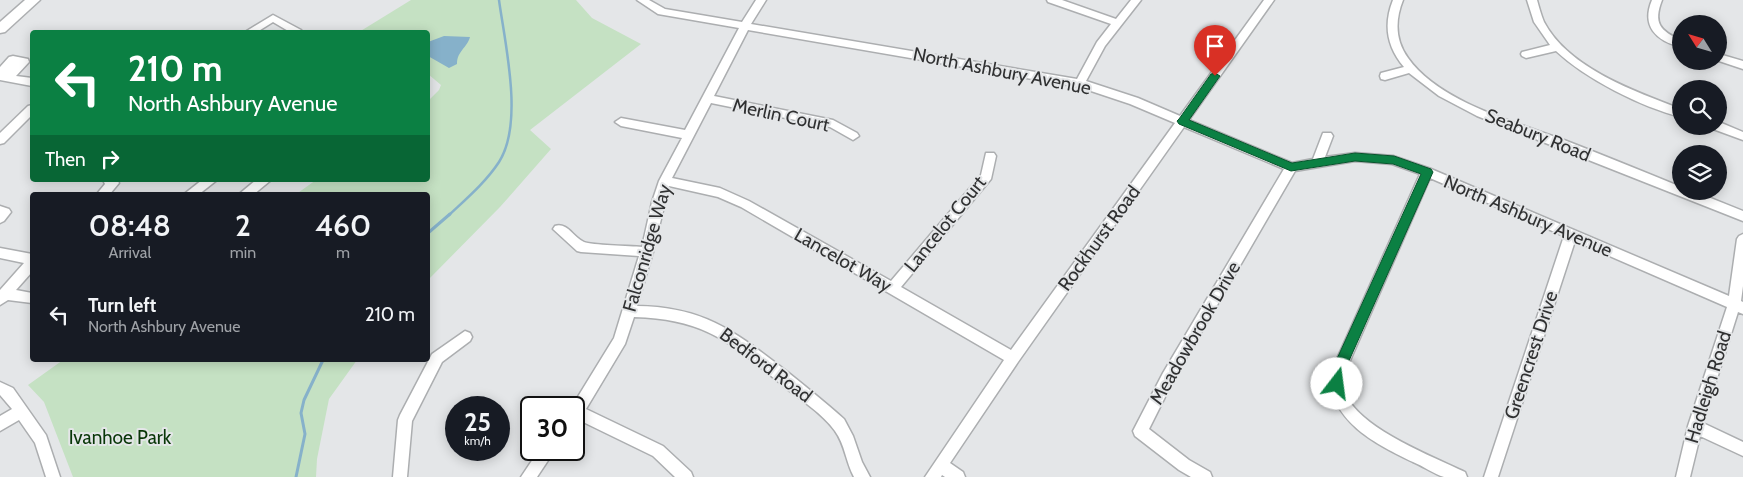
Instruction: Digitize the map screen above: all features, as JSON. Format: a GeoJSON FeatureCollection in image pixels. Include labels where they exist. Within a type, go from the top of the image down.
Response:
{"type":"FeatureCollection","features":[{"type":"Feature","properties":{"kind":"main road"},"geometry":{"type":"LineString","coordinates":[[0,17],[20,0]]}},
{"type":"Feature","properties":{"kind":"main road"},"geometry":{"type":"LineString","coordinates":[[0,29],[33,0]]}},
{"type":"Feature","properties":{"kind":"street","name":"North Ashbury Avenue"},"geometry":{"type":"LineString","coordinates":[[642,0],[662,12],[1080,83],[1134,101],[1291,167],[1355,157],[1394,160],[1427,172],[1738,306]]}},
{"type":"Feature","properties":{"kind":"street","name":"Falconridge Way"},"geometry":{"type":"LineString","coordinates":[[585,398],[620,340],[647,252],[664,181],[745,26],[761,0]]}},
{"type":"Feature","properties":{"kind":"street"},"geometry":{"type":"LineString","coordinates":[[1052,0],[1117,23]]}},
{"type":"Feature","properties":{"kind":"street"},"geometry":{"type":"LineString","coordinates":[[1080,83],[1101,44],[1136,0]]}},
{"type":"Feature","properties":{"kind":"street","name":"Rockhurst Road"},"geometry":{"type":"LineString","coordinates":[[936,471],[1014,358],[1269,0]]}},
{"type":"Feature","properties":{"kind":"street","name":"Seabury Road"},"geometry":{"type":"LineString","coordinates":[[1398,0],[1391,17],[1392,36],[1398,49],[1412,69],[1440,92],[1489,116],[1743,216]]}},
{"type":"Feature","properties":{"kind":"street"},"geometry":{"type":"LineString","coordinates":[[1532,0],[1540,23],[1559,47],[1579,64],[1611,84],[1672,109]]}},
{"type":"Feature","properties":{"kind":"street"},"geometry":{"type":"LineString","coordinates":[[1657,0],[1652,16],[1655,26],[1672,40]]}},
{"type":"Feature","properties":{"kind":"street"},"geometry":{"type":"LineString","coordinates":[[253,30],[273,18],[287,30]]}},
{"type":"Feature","properties":{"kind":"street"},"geometry":{"type":"LineString","coordinates":[[1526,54],[1559,47]]}},
{"type":"Feature","properties":{"kind":"street"},"geometry":{"type":"LineString","coordinates":[[1728,60],[1743,65]]}},
{"type":"Feature","properties":{"kind":"street"},"geometry":{"type":"LineString","coordinates":[[1386,76],[1412,69]]}},
{"type":"Feature","properties":{"kind":"street"},"geometry":{"type":"LineString","coordinates":[[2,76],[30,82]]}},
{"type":"Feature","properties":{"kind":"street","name":"Merlin Court"},"geometry":{"type":"LineString","coordinates":[[708,99],[833,124],[853,136]]}},
{"type":"Feature","properties":{"kind":"street"},"geometry":{"type":"LineString","coordinates":[[0,140],[30,110]]}},
{"type":"Feature","properties":{"kind":"street"},"geometry":{"type":"LineString","coordinates":[[621,122],[688,136]]}},
{"type":"Feature","properties":{"kind":"street"},"geometry":{"type":"LineString","coordinates":[[1727,130],[1743,136]]}},
{"type":"Feature","properties":{"kind":"street"},"geometry":{"type":"LineString","coordinates":[[1317,163],[1328,136]]}},
{"type":"Feature","properties":{"kind":"street","name":"Lancelot Court"},"geometry":{"type":"LineString","coordinates":[[892,289],[987,176],[990,156]]}},
{"type":"Feature","properties":{"kind":"street","name":"Meadowbrook Drive"},"geometry":{"type":"LineString","coordinates":[[1205,477],[1184,465],[1140,431],[1168,377],[1291,167]]}},
{"type":"Feature","properties":{"kind":"street"},"geometry":{"type":"LineString","coordinates":[[1427,172],[1338,372],[1337,384],[1342,402],[1362,424],[1378,435],[1460,477]]}},
{"type":"Feature","properties":{"kind":"street","name":"Lancelot Way"},"geometry":{"type":"LineString","coordinates":[[664,181],[733,198],[1014,358]]}},
{"type":"Feature","properties":{"kind":"street"},"geometry":{"type":"LineString","coordinates":[[104,192],[112,182]]}},
{"type":"Feature","properties":{"kind":"street"},"geometry":{"type":"LineString","coordinates":[[196,192],[208,182]]}},
{"type":"Feature","properties":{"kind":"street"},"geometry":{"type":"LineString","coordinates":[[248,192],[262,182]]}},
{"type":"Feature","properties":{"kind":"street"},"geometry":{"type":"LineString","coordinates":[[0,212],[6,212],[0,218]]}},
{"type":"Feature","properties":{"kind":"street"},"geometry":{"type":"LineString","coordinates":[[559,228],[581,247],[647,252]]}},
{"type":"Feature","properties":{"kind":"street","name":"Greencrest Drive"},"geometry":{"type":"LineString","coordinates":[[1490,477],[1571,234]]}},
{"type":"Feature","properties":{"kind":"street","name":"Hadleigh Road"},"geometry":{"type":"LineString","coordinates":[[1683,477],[1694,426],[1738,306],[1743,239]]}},
{"type":"Feature","properties":{"kind":"street"},"geometry":{"type":"LineString","coordinates":[[0,253],[30,259]]}},
{"type":"Feature","properties":{"kind":"street"},"geometry":{"type":"LineString","coordinates":[[2,294],[30,264]]}},
{"type":"Feature","properties":{"kind":"street"},"geometry":{"type":"LineString","coordinates":[[2,294],[30,298]]}},
{"type":"Feature","properties":{"kind":"street","name":"Bedford Road"},"geometry":{"type":"LineString","coordinates":[[629,311],[671,313],[687,316],[726,333],[839,424],[847,438],[862,477]]}},
{"type":"Feature","properties":{"kind":"street"},"geometry":{"type":"LineString","coordinates":[[400,477],[405,420],[437,358],[466,337]]}},
{"type":"Feature","properties":{"kind":"street"},"geometry":{"type":"LineString","coordinates":[[0,388],[8,392],[41,440],[53,477]]}},
{"type":"Feature","properties":{"kind":"street"},"geometry":{"type":"LineString","coordinates":[[0,424],[21,411]]}},
{"type":"Feature","properties":{"kind":"street"},"geometry":{"type":"LineString","coordinates":[[585,418],[658,451],[686,477]]}},
{"type":"Feature","properties":{"kind":"street"},"geometry":{"type":"LineString","coordinates":[[1694,426],[1743,449]]}},
{"type":"Feature","properties":{"kind":"street"},"geometry":{"type":"LineString","coordinates":[[528,477],[540,461]]}},
{"type":"Feature","properties":{"kind":"street"},"geometry":{"type":"LineString","coordinates":[[936,471],[958,477]]}},
{"type":"Feature","properties":{"kind":"green space"},"geometry":{"type":"Polygon","coordinates":[[[411,0],[576,0],[592,18],[641,44],[530,130],[551,149],[500,207],[430,278],[430,192],[299,192],[313,182],[430,182],[430,99],[439,90],[441,85],[430,76],[430,30],[362,30],[411,0]]]}},
{"type":"Feature","properties":{"kind":"green space","name":"Ivanhoe Park"},"geometry":{"type":"Polygon","coordinates":[[[60,362],[356,362],[329,399],[317,459],[316,477],[73,477],[44,402],[28,385],[60,362]]]}},
{"type":"Feature","properties":{"kind":"water"},"geometry":{"type":"Polygon","coordinates":[[[444,36],[470,37],[460,53],[457,64],[449,68],[430,57],[430,41],[444,36]]]}},
{"type":"Feature","properties":{"kind":"waterway"},"geometry":{"type":"LineString","coordinates":[[449,215],[488,176],[499,162],[506,146],[512,105],[511,83],[499,0]]}},
{"type":"Feature","properties":{"kind":"waterway"},"geometry":{"type":"LineString","coordinates":[[430,231],[450,214]]}},
{"type":"Feature","properties":{"kind":"waterway"},"geometry":{"type":"LineString","coordinates":[[296,477],[305,434],[301,413],[304,400],[322,362]]}},
{"type":"Feature","properties":{"kind":"route"},"geometry":{"type":"LineString","coordinates":[[1215,76],[1183,121],[1291,167],[1355,157],[1394,160],[1427,172],[1338,372],[1337,384]]}}]}
